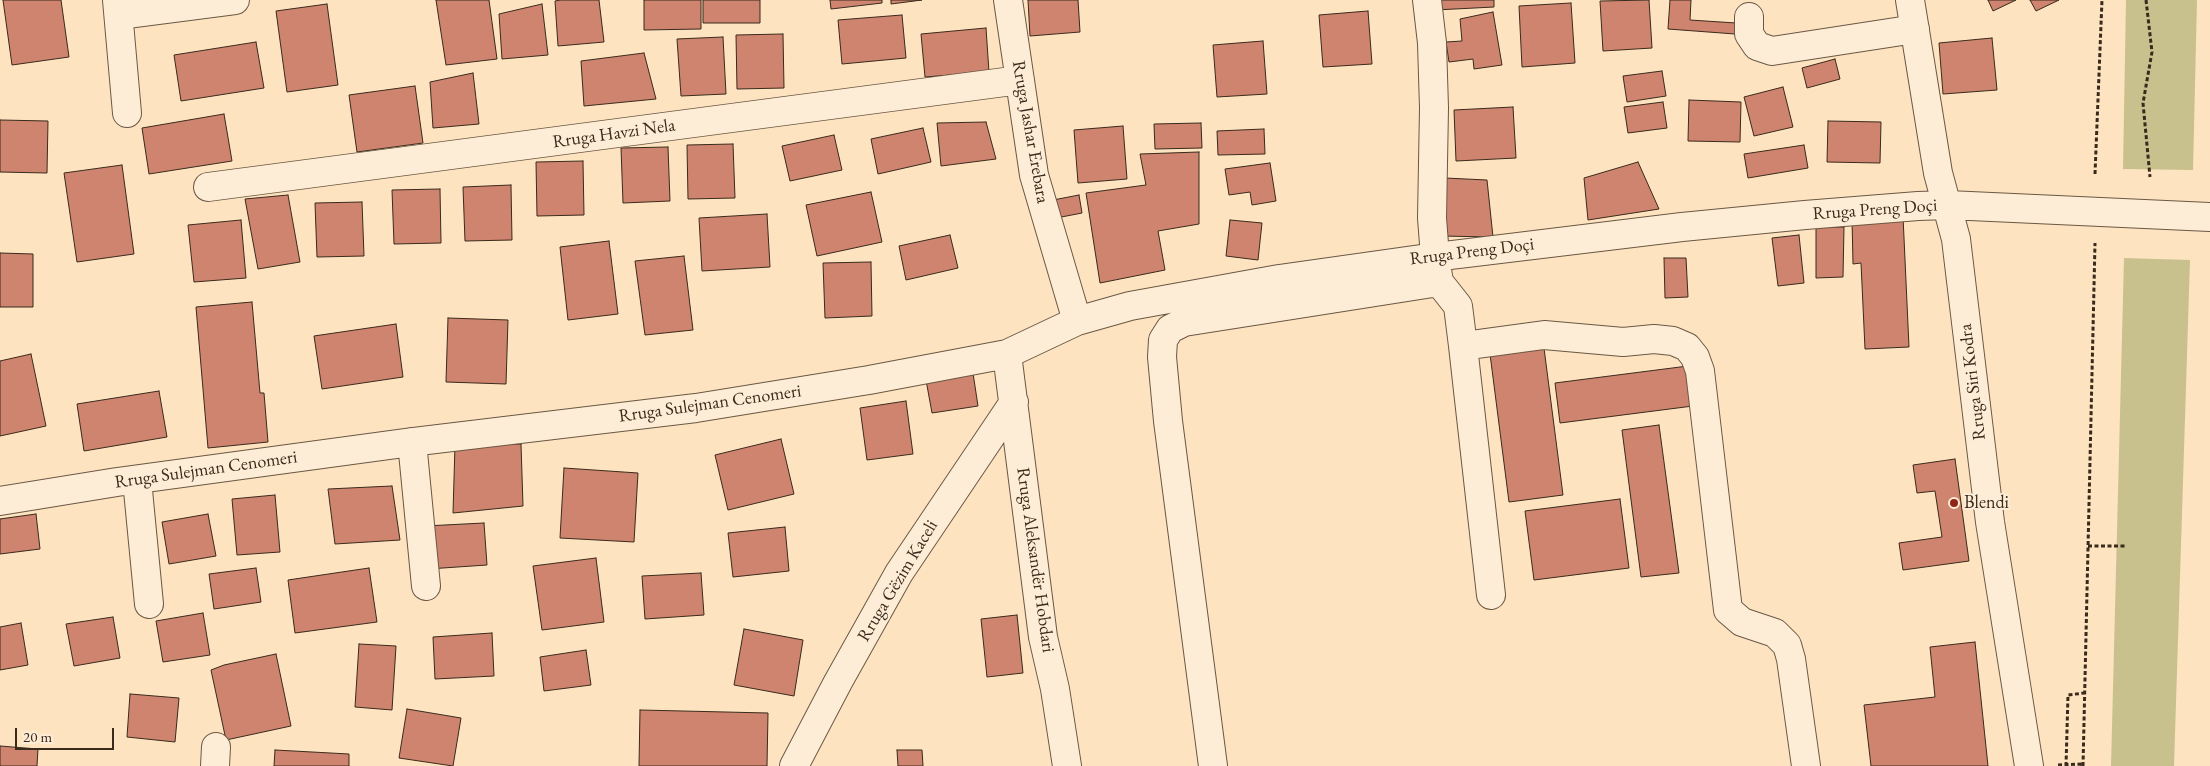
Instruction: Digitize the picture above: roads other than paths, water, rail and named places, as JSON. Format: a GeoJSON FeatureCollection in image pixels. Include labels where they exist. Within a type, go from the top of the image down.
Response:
{"type":"FeatureCollection","features":[{"type":"Feature","properties":{"kind":"street"},"geometry":{"type":"LineString","coordinates":[[126,113],[118,7],[234,0]]}},
{"type":"Feature","properties":{"kind":"street","name":"Rruga Jashar Erebara"},"geometry":{"type":"LineString","coordinates":[[1008,0],[1034,175],[1077,321]]}},
{"type":"Feature","properties":{"kind":"street"},"geometry":{"type":"LineString","coordinates":[[1427,0],[1432,42],[1434,108],[1432,218],[1437,269],[1458,306],[1491,595]]}},
{"type":"Feature","properties":{"kind":"street","name":"Rruga Siri Kodra"},"geometry":{"type":"LineString","coordinates":[[1910,0],[1938,173],[1956,239],[1990,522],[2029,766]]}},
{"type":"Feature","properties":{"kind":"street"},"geometry":{"type":"LineString","coordinates":[[1749,17],[1749,34],[1757,46],[1772,51],[1915,29]]}},
{"type":"Feature","properties":{"kind":"street","name":"Rruga Havzi Nela"},"geometry":{"type":"LineString","coordinates":[[208,187],[1020,80]]}},
{"type":"Feature","properties":{"kind":"street","name":"Rruga Preng Doçi"},"geometry":{"type":"LineString","coordinates":[[1007,354],[1077,321],[1130,306],[1181,296],[1437,269],[1805,214],[1948,206],[2210,217]]}},
{"type":"Feature","properties":{"kind":"street"},"geometry":{"type":"LineString","coordinates":[[1214,766],[1168,421],[1162,357],[1164,340],[1170,329],[1184,322],[1437,269]]}},
{"type":"Feature","properties":{"kind":"street"},"geometry":{"type":"LineString","coordinates":[[1463,346],[1544,335],[1623,342],[1654,339],[1673,341],[1687,348],[1695,357],[1700,371],[1728,610],[1742,622],[1775,633],[1787,645],[1791,659],[1806,766]]}},
{"type":"Feature","properties":{"kind":"street","name":"Rruga Aleksandër Hobdari"},"geometry":{"type":"LineString","coordinates":[[1007,354],[1043,638],[1056,689],[1067,766]]}},
{"type":"Feature","properties":{"kind":"street","name":"Rruga Sulejman Cenomeri"},"geometry":{"type":"LineString","coordinates":[[0,501],[412,442],[696,408],[868,380],[1007,354]]}},
{"type":"Feature","properties":{"kind":"street","name":"Rruga Gëzim Kaceli"},"geometry":{"type":"LineString","coordinates":[[794,766],[899,573],[1014,402]]}},
{"type":"Feature","properties":{"kind":"street"},"geometry":{"type":"LineString","coordinates":[[412,442],[426,586]]}},
{"type":"Feature","properties":{"kind":"street"},"geometry":{"type":"LineString","coordinates":[[137,480],[150,604]]}},
{"type":"Feature","properties":{"kind":"place","name":"Blendi"},"geometry":{"type":"Point","coordinates":[1954,503]}}]}
